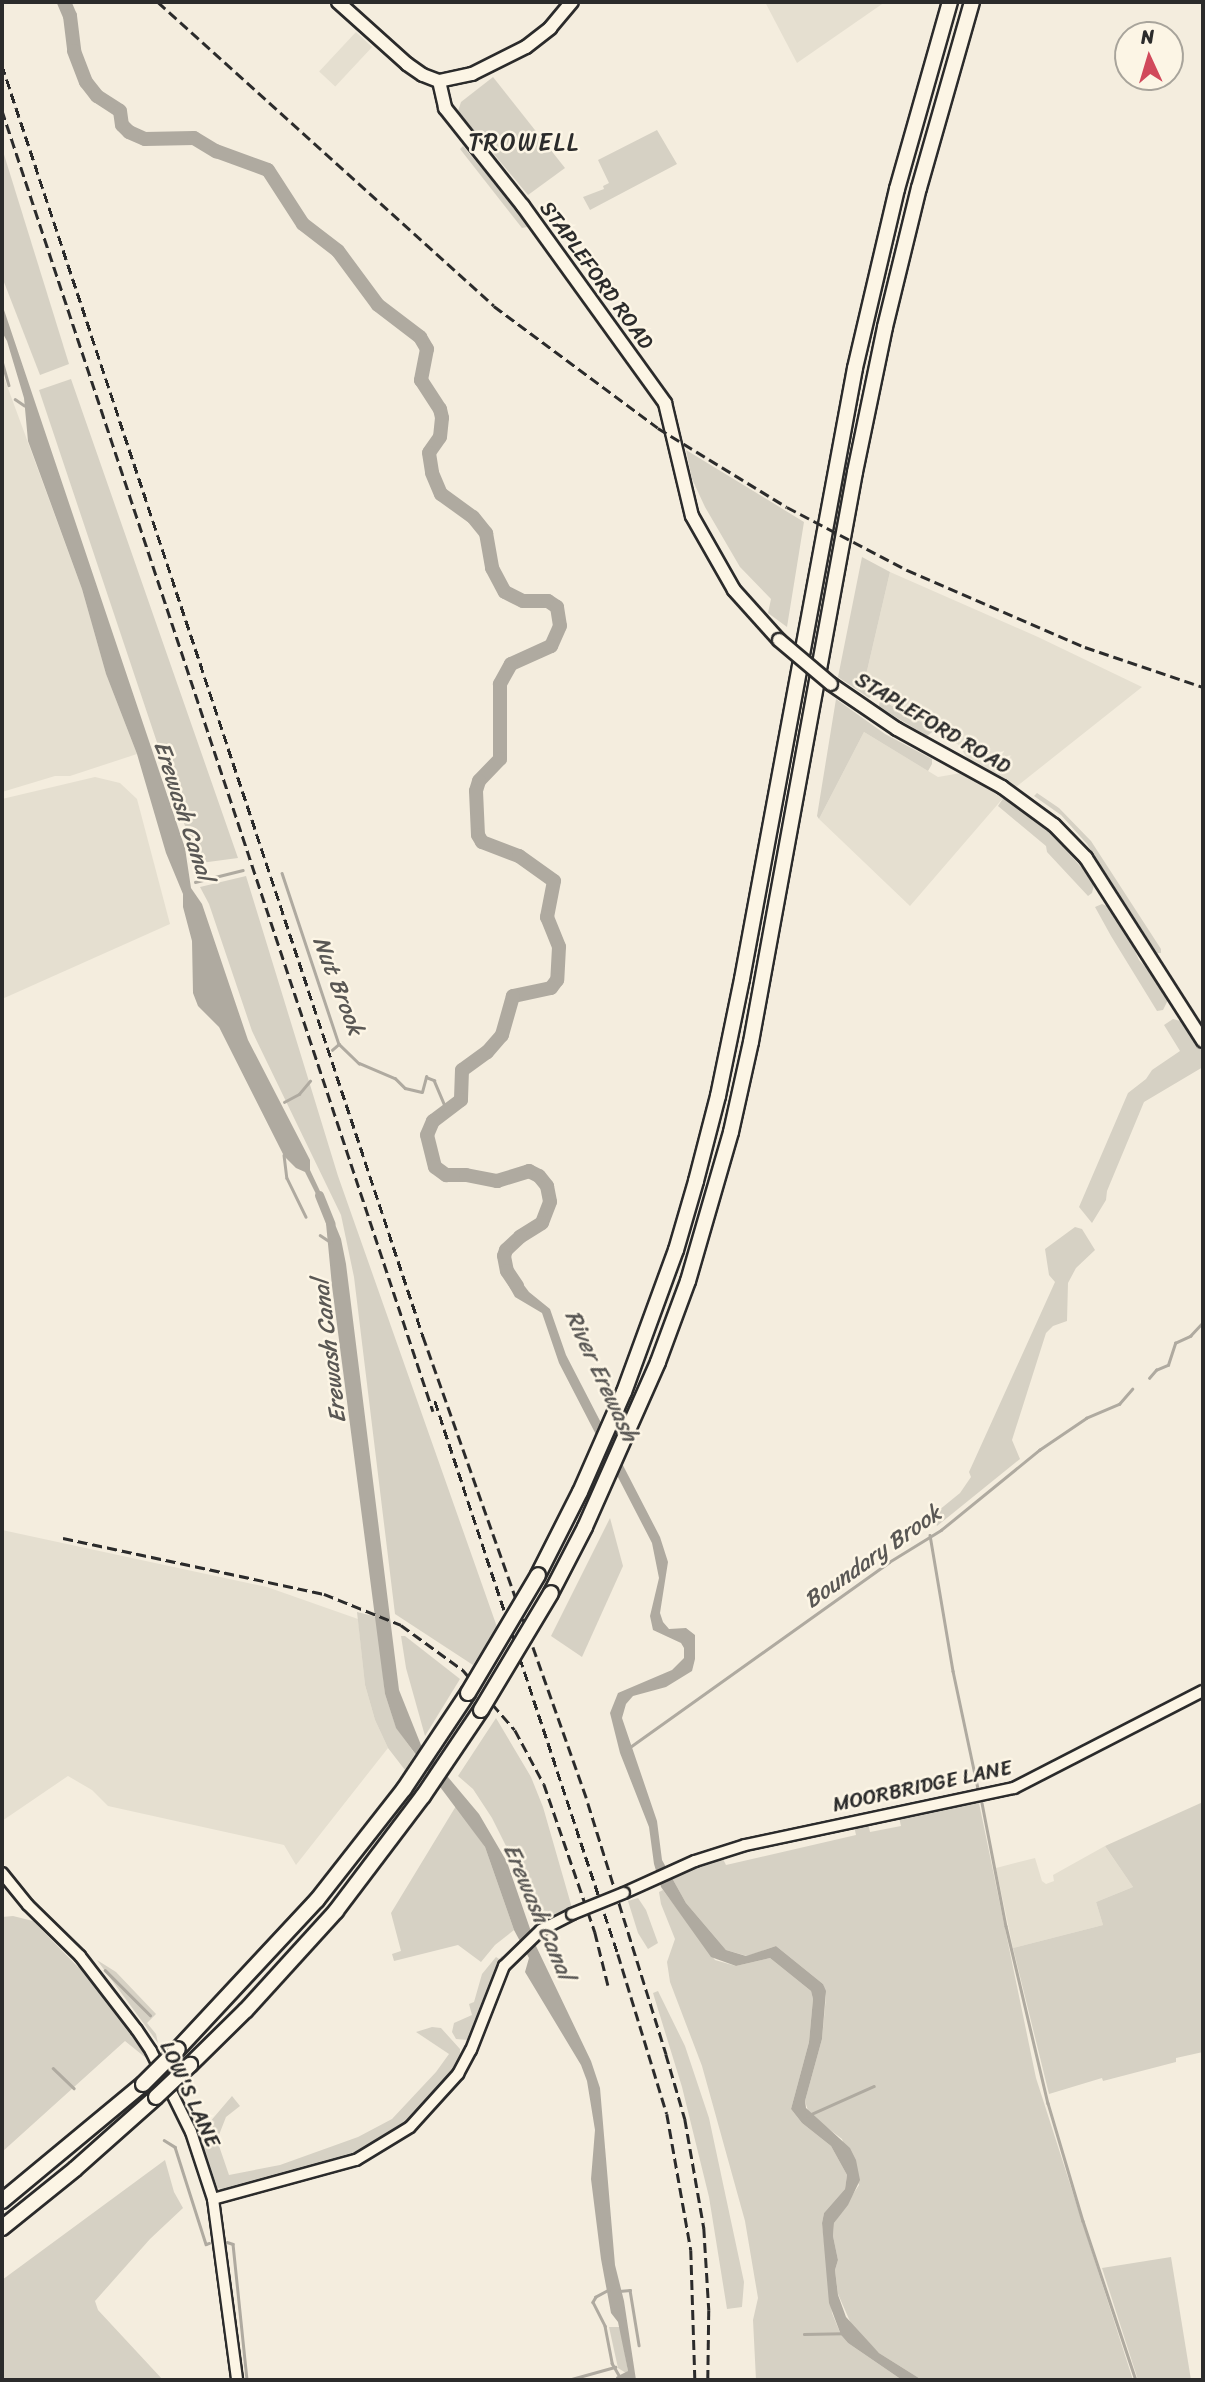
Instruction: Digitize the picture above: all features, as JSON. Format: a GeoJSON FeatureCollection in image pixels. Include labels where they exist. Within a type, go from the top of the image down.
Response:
{"type":"FeatureCollection","features":[{"type":"Feature","properties":{"kind":"highway"},"geometry":{"type":"LineString","coordinates":[[2,2201],[143,2084],[178,2049],[310,1908],[404,1788],[468,1693],[538,1575],[580,1492],[624,1392],[676,1250],[718,1097],[847,404],[891,213],[950,2]]}},
{"type":"Feature","properties":{"kind":"highway"},"geometry":{"type":"LineString","coordinates":[[2,2228],[75,2169],[190,2065],[254,2002],[336,1911],[423,1796],[481,1710],[551,1593],[642,1402],[688,1281],[738,1105],[855,472],[885,327],[919,188],[972,2]]}},
{"type":"Feature","properties":{"kind":"main road"},"geometry":{"type":"LineString","coordinates":[[338,2],[407,64],[423,75],[439,81],[463,78],[526,47],[551,28],[572,2]]}},
{"type":"Feature","properties":{"kind":"main road","name":"STAPLEFORD ROAD"},"geometry":{"type":"LineString","coordinates":[[439,81],[441,100],[449,113],[523,206],[665,403],[692,516],[734,590],[779,640],[831,684],[897,729],[1002,787],[1054,825],[1093,869],[1203,1041]]}},
{"type":"Feature","properties":{"kind":"street","name":"MOORBRIDGE LANE"},"geometry":{"type":"LineString","coordinates":[[213,2199],[356,2160],[410,2127],[458,2074],[471,2050],[504,1966],[541,1930],[572,1913],[675,1870],[745,1845],[1014,1788],[1203,1691]]}},
{"type":"Feature","properties":{"kind":"street","name":"LOW'S LANE"},"geometry":{"type":"LineString","coordinates":[[2,1872],[28,1905],[98,1977],[151,2050],[191,2132],[213,2199],[237,2380]]}},
{"type":"Feature","properties":{"kind":"shaded area"},"geometry":{"type":"Polygon","coordinates":[[[765,2],[885,2],[797,63],[765,2]]]}},
{"type":"Feature","properties":{"kind":"shaded area"},"geometry":{"type":"Polygon","coordinates":[[[356,32],[372,47],[335,86],[319,71],[356,32]]]}},
{"type":"Feature","properties":{"kind":"shaded area"},"geometry":{"type":"Polygon","coordinates":[[[493,77],[565,168],[528,195],[458,111],[461,102],[493,77]]]}},
{"type":"Feature","properties":{"kind":"shaded area"},"geometry":{"type":"Polygon","coordinates":[[[657,130],[677,164],[590,210],[583,197],[604,189],[603,186],[609,183],[598,160],[657,130]]]}},
{"type":"Feature","properties":{"kind":"shaded area"},"geometry":{"type":"Polygon","coordinates":[[[463,146],[524,219],[527,227],[522,228],[460,149],[463,146]]]}},
{"type":"Feature","properties":{"kind":"shaded area"},"geometry":{"type":"Polygon","coordinates":[[[2,148],[69,364],[40,375],[2,277],[2,148]]]}},
{"type":"Feature","properties":{"kind":"shaded area"},"geometry":{"type":"Polygon","coordinates":[[[2,304],[185,848],[191,888],[202,904],[248,1040],[310,1160],[310,1170],[327,1206],[323,1208],[305,1172],[296,1168],[284,1156],[219,1027],[198,1006],[193,993],[192,941],[183,907],[183,894],[166,853],[137,754],[106,674],[82,589],[28,441],[24,398],[2,332],[2,304]]]}},
{"type":"Feature","properties":{"kind":"shaded area"},"geometry":{"type":"Polygon","coordinates":[[[2,372],[82,589],[106,674],[137,754],[70,776],[55,776],[2,792],[2,372]]]}},
{"type":"Feature","properties":{"kind":"shaded area"},"geometry":{"type":"Polygon","coordinates":[[[71,379],[238,858],[193,864],[188,835],[39,390],[71,379]]]}},
{"type":"Feature","properties":{"kind":"shaded area"},"geometry":{"type":"Polygon","coordinates":[[[686,450],[804,522],[787,627],[768,613],[771,599],[740,567],[705,507],[692,479],[686,450]]]}},
{"type":"Feature","properties":{"kind":"shaded area"},"geometry":{"type":"Polygon","coordinates":[[[862,557],[890,572],[863,688],[873,695],[869,698],[838,677],[862,557]]]}},
{"type":"Feature","properties":{"kind":"shaded area"},"geometry":{"type":"Polygon","coordinates":[[[890,572],[1038,637],[1142,687],[1016,787],[967,758],[959,745],[863,688],[890,572]]]}},
{"type":"Feature","properties":{"kind":"shaded area"},"geometry":{"type":"Polygon","coordinates":[[[836,699],[885,734],[932,759],[932,764],[928,771],[864,732],[819,819],[817,816],[836,699]]]}},
{"type":"Feature","properties":{"kind":"shaded area"},"geometry":{"type":"Polygon","coordinates":[[[880,699],[935,730],[927,736],[879,707],[880,699]]]}},
{"type":"Feature","properties":{"kind":"shaded area"},"geometry":{"type":"Polygon","coordinates":[[[864,732],[938,777],[961,773],[1004,797],[910,906],[819,819],[864,732]]]}},
{"type":"Feature","properties":{"kind":"shaded area"},"geometry":{"type":"Polygon","coordinates":[[[95,777],[120,783],[137,799],[170,924],[2,999],[2,799],[95,777]]]}},
{"type":"Feature","properties":{"kind":"shaded area"},"geometry":{"type":"Polygon","coordinates":[[[1037,793],[1059,808],[1091,841],[1161,949],[1161,953],[1157,953],[1087,844],[1061,815],[1034,796],[1037,793]]]}},
{"type":"Feature","properties":{"kind":"shaded area"},"geometry":{"type":"Polygon","coordinates":[[[1004,797],[1052,834],[1088,875],[1094,885],[1092,893],[1088,896],[1047,852],[1046,846],[998,806],[1004,797]]]}},
{"type":"Feature","properties":{"kind":"shaded area"},"geometry":{"type":"Polygon","coordinates":[[[246,876],[338,1176],[497,1627],[473,1665],[395,1614],[354,1277],[341,1215],[252,1031],[209,904],[200,887],[246,876]]]}},
{"type":"Feature","properties":{"kind":"shaded area"},"geometry":{"type":"Polygon","coordinates":[[[1102,904],[1109,907],[1127,933],[1139,960],[1169,998],[1163,1010],[1157,1011],[1111,936],[1095,907],[1102,904]]]}},
{"type":"Feature","properties":{"kind":"shaded area"},"geometry":{"type":"Polygon","coordinates":[[[1173,1019],[1184,1022],[1203,1053],[1203,1067],[1144,1102],[1107,1191],[1106,1200],[1092,1223],[1079,1207],[1128,1093],[1146,1079],[1152,1070],[1180,1051],[1164,1025],[1173,1019]]]}},
{"type":"Feature","properties":{"kind":"shaded area"},"geometry":{"type":"Polygon","coordinates":[[[330,1212],[341,1239],[346,1264],[399,1690],[421,1745],[479,1814],[507,1862],[536,1946],[591,2061],[600,2088],[615,2265],[624,2301],[636,2380],[617,2380],[616,2377],[628,2371],[618,2322],[611,2313],[601,2259],[591,2179],[595,2130],[587,2081],[581,2065],[525,1972],[529,1958],[514,1930],[485,1847],[396,1728],[385,1694],[332,1286],[325,1213],[330,1212]]]}},
{"type":"Feature","properties":{"kind":"shaded area"},"geometry":{"type":"Polygon","coordinates":[[[1075,1227],[1082,1229],[1095,1250],[1076,1268],[1068,1283],[1067,1321],[1053,1326],[1046,1333],[1012,1440],[1020,1459],[937,1526],[933,1515],[960,1493],[971,1477],[969,1472],[1055,1282],[1049,1275],[1045,1249],[1075,1227]]]}},
{"type":"Feature","properties":{"kind":"shaded area"},"geometry":{"type":"Polygon","coordinates":[[[511,1268],[529,1292],[550,1309],[566,1355],[660,1537],[668,1562],[660,1613],[663,1622],[669,1629],[686,1628],[695,1635],[692,1671],[666,1687],[633,1696],[626,1704],[622,1718],[657,1821],[662,1860],[686,1903],[726,1950],[746,1956],[776,1946],[823,1984],[826,1991],[822,2039],[805,2101],[806,2108],[850,2148],[856,2160],[860,2180],[848,2205],[834,2223],[838,2295],[846,2317],[879,2353],[922,2380],[902,2380],[848,2343],[841,2335],[829,2303],[822,2223],[824,2213],[845,2189],[847,2175],[831,2146],[802,2123],[791,2109],[809,2042],[813,1999],[811,1991],[770,1958],[736,1966],[711,1957],[661,1887],[654,1864],[649,1827],[620,1753],[610,1713],[618,1693],[672,1670],[684,1658],[684,1648],[681,1643],[653,1630],[650,1616],[659,1578],[652,1543],[559,1363],[542,1313],[515,1297],[501,1272],[511,1268]]]}},
{"type":"Feature","properties":{"kind":"shaded area"},"geometry":{"type":"Polygon","coordinates":[[[610,1518],[623,1566],[582,1657],[551,1636],[610,1518]]]}},
{"type":"Feature","properties":{"kind":"shaded area"},"geometry":{"type":"Polygon","coordinates":[[[2,1530],[267,1587],[358,1619],[365,1685],[375,1720],[388,1748],[296,1865],[284,1845],[108,1806],[92,1790],[68,1776],[2,1821],[2,1530]]]}},
{"type":"Feature","properties":{"kind":"shaded area"},"geometry":{"type":"Polygon","coordinates":[[[357,1612],[377,1617],[385,1694],[396,1727],[415,1754],[405,1770],[388,1748],[375,1720],[365,1685],[357,1612]]]}},
{"type":"Feature","properties":{"kind":"shaded area"},"geometry":{"type":"Polygon","coordinates":[[[401,1636],[405,1636],[460,1679],[425,1736],[406,1668],[401,1636]]]}},
{"type":"Feature","properties":{"kind":"shaded area"},"geometry":{"type":"Polygon","coordinates":[[[496,1718],[531,1777],[543,1807],[572,1908],[540,1921],[534,1905],[527,1901],[511,1856],[492,1818],[473,1789],[458,1776],[496,1718]]]}},
{"type":"Feature","properties":{"kind":"shaded area"},"geometry":{"type":"Polygon","coordinates":[[[1203,1802],[1203,2052],[1176,2058],[1176,2062],[1103,2081],[1102,2078],[1049,2094],[1013,1948],[1103,1925],[1096,1902],[1133,1887],[1105,1846],[1203,1802]]]}},
{"type":"Feature","properties":{"kind":"shaded area"},"geometry":{"type":"Polygon","coordinates":[[[979,1803],[1036,2078],[1133,2380],[922,2380],[879,2353],[852,2326],[838,2294],[835,2270],[838,2260],[833,2236],[834,2223],[859,2185],[842,2139],[809,2114],[805,2101],[822,2039],[826,1996],[823,1984],[776,1946],[747,1956],[726,1950],[686,1903],[672,1878],[722,1857],[726,1865],[856,1835],[854,1826],[868,1823],[870,1832],[901,1826],[899,1817],[979,1803]]]}},
{"type":"Feature","properties":{"kind":"shaded area"},"geometry":{"type":"Polygon","coordinates":[[[456,1806],[485,1847],[514,1930],[495,1945],[481,1962],[458,1945],[394,1961],[392,1954],[401,1951],[391,1913],[456,1806]]]}},
{"type":"Feature","properties":{"kind":"shaded area"},"geometry":{"type":"Polygon","coordinates":[[[1105,1846],[1133,1887],[1096,1902],[1103,1925],[1013,1948],[996,1868],[1035,1858],[1042,1881],[1046,1884],[1054,1881],[1053,1875],[1105,1846]]]}},
{"type":"Feature","properties":{"kind":"shaded area"},"geometry":{"type":"Polygon","coordinates":[[[663,1890],[715,1960],[736,1966],[770,1958],[811,1991],[813,1999],[809,2042],[791,2109],[802,2123],[831,2146],[847,2175],[845,2189],[824,2213],[822,2223],[832,2313],[841,2335],[848,2343],[902,2380],[756,2380],[753,2320],[758,2298],[745,2221],[702,2066],[670,1982],[667,1962],[675,1939],[661,1904],[659,1892],[663,1890]]]}},
{"type":"Feature","properties":{"kind":"shaded area"},"geometry":{"type":"Polygon","coordinates":[[[638,1898],[646,1910],[658,1943],[648,1949],[638,1933],[628,1901],[638,1898]]]}},
{"type":"Feature","properties":{"kind":"shaded area"},"geometry":{"type":"Polygon","coordinates":[[[13,1916],[33,1921],[78,1967],[81,1966],[149,2056],[146,2058],[125,2041],[2,2152],[2,1917],[13,1916]]]}},
{"type":"Feature","properties":{"kind":"shaded area"},"geometry":{"type":"Polygon","coordinates":[[[502,1956],[505,1959],[492,1982],[473,2035],[468,2040],[456,2039],[452,2032],[454,2023],[472,2015],[469,2004],[474,2002],[482,1974],[496,1957],[499,1959],[502,1956]]]}},
{"type":"Feature","properties":{"kind":"shaded area"},"geometry":{"type":"Polygon","coordinates":[[[97,1960],[116,1972],[156,2014],[147,2023],[156,2034],[158,2043],[97,1960]]]}},
{"type":"Feature","properties":{"kind":"shaded area"},"geometry":{"type":"Polygon","coordinates":[[[658,1991],[685,2046],[709,2118],[744,2282],[742,2307],[727,2309],[709,2197],[682,2087],[653,1993],[658,1991]]]}},
{"type":"Feature","properties":{"kind":"shaded area"},"geometry":{"type":"Polygon","coordinates":[[[432,2027],[441,2028],[460,2049],[460,2057],[440,2089],[399,2129],[358,2153],[333,2163],[227,2190],[217,2188],[182,2104],[186,2102],[191,2106],[203,2130],[232,2096],[240,2106],[226,2117],[217,2140],[229,2175],[280,2165],[358,2137],[392,2119],[449,2054],[416,2032],[432,2027]]]}},
{"type":"Feature","properties":{"kind":"shaded area"},"geometry":{"type":"Polygon","coordinates":[[[165,2160],[174,2192],[183,2208],[150,2239],[95,2301],[98,2310],[163,2380],[2,2380],[2,2280],[165,2160]]]}},
{"type":"Feature","properties":{"kind":"shaded area"},"geometry":{"type":"Polygon","coordinates":[[[1171,2257],[1191,2380],[1138,2380],[1102,2268],[1171,2257]]]}},
{"type":"Feature","properties":{"kind":"shaded area"},"geometry":{"type":"Polygon","coordinates":[[[609,2327],[620,2327],[628,2371],[626,2373],[618,2368],[609,2327]]]}},
{"type":"Feature","properties":{"kind":"waterway","name":"River Erewash"},"geometry":{"type":"LineString","coordinates":[[64,2],[70,16],[74,51],[86,82],[97,96],[120,111],[122,125],[129,132],[145,139],[194,138],[216,151],[268,170],[303,224],[338,251],[378,305],[420,337],[427,349],[421,380],[440,409],[442,418],[440,437],[429,453],[432,473],[441,494],[473,517],[486,533],[492,568],[505,592],[523,601],[548,601],[557,607],[560,626],[551,646],[511,664],[500,684],[500,759],[479,781],[476,791],[478,835],[482,842],[519,856],[554,881],[547,917],[559,947],[557,980],[551,988],[513,996],[502,1035],[487,1052],[462,1070],[461,1100],[433,1121],[427,1135],[435,1167],[446,1175],[466,1175],[497,1181],[529,1171],[539,1176],[547,1186],[550,1202],[542,1223],[520,1237],[506,1250],[504,1256],[507,1271],[517,1286]]}},
{"type":"Feature","properties":{"kind":"waterway"},"geometry":{"type":"LineString","coordinates":[[2,361],[9,385]]}},
{"type":"Feature","properties":{"kind":"waterway"},"geometry":{"type":"LineString","coordinates":[[15,399],[24,405]]}},
{"type":"Feature","properties":{"kind":"waterway","name":"Nut Brook"},"geometry":{"type":"LineString","coordinates":[[195,882],[243,870]]}},
{"type":"Feature","properties":{"kind":"waterway","name":"Nut Brook"},"geometry":{"type":"LineString","coordinates":[[282,873],[339,1044],[359,1063],[395,1078],[405,1088],[422,1092],[426,1077],[434,1080],[447,1110]]}},
{"type":"Feature","properties":{"kind":"waterway"},"geometry":{"type":"LineString","coordinates":[[332,1050],[339,1044]]}},
{"type":"Feature","properties":{"kind":"waterway"},"geometry":{"type":"LineString","coordinates":[[284,1102],[299,1094],[310,1081]]}},
{"type":"Feature","properties":{"kind":"waterway"},"geometry":{"type":"LineString","coordinates":[[284,1155],[287,1178],[306,1217]]}},
{"type":"Feature","properties":{"kind":"waterway","name":"Erewash Canal"},"geometry":{"type":"LineString","coordinates":[[319,1195],[331,1224]]}},
{"type":"Feature","properties":{"kind":"waterway"},"geometry":{"type":"LineString","coordinates":[[320,1235],[332,1243]]}},
{"type":"Feature","properties":{"kind":"waterway","name":"Boundary Brook"},"geometry":{"type":"LineString","coordinates":[[1149,1378],[1156,1370],[1168,1365],[1175,1343],[1190,1336],[1203,1322]]}},
{"type":"Feature","properties":{"kind":"waterway","name":"Boundary Brook"},"geometry":{"type":"LineString","coordinates":[[630,1747],[889,1562],[941,1530],[1039,1450],[1086,1418],[1119,1404],[1132,1389]]}},
{"type":"Feature","properties":{"kind":"waterway"},"geometry":{"type":"LineString","coordinates":[[930,1535],[953,1671],[978,1789]]}},
{"type":"Feature","properties":{"kind":"waterway"},"geometry":{"type":"LineString","coordinates":[[982,1803],[1006,1926],[1048,2103],[1083,2221],[1136,2380]]}},
{"type":"Feature","properties":{"kind":"waterway"},"geometry":{"type":"LineString","coordinates":[[105,1970],[150,2015]]}},
{"type":"Feature","properties":{"kind":"waterway"},"geometry":{"type":"LineString","coordinates":[[53,2068],[74,2088]]}},
{"type":"Feature","properties":{"kind":"waterway"},"geometry":{"type":"LineString","coordinates":[[807,2116],[874,2086]]}},
{"type":"Feature","properties":{"kind":"waterway"},"geometry":{"type":"LineString","coordinates":[[164,2140],[175,2147],[206,2244],[209,2243]]}},
{"type":"Feature","properties":{"kind":"waterway"},"geometry":{"type":"LineString","coordinates":[[227,2242],[233,2244],[247,2380]]}},
{"type":"Feature","properties":{"kind":"waterway"},"geometry":{"type":"LineString","coordinates":[[609,2290],[596,2297],[593,2302],[605,2326],[612,2363],[619,2375]]}},
{"type":"Feature","properties":{"kind":"waterway"},"geometry":{"type":"LineString","coordinates":[[619,2291],[630,2290],[639,2345]]}},
{"type":"Feature","properties":{"kind":"waterway"},"geometry":{"type":"LineString","coordinates":[[804,2334],[843,2333]]}},
{"type":"Feature","properties":{"kind":"waterway"},"geometry":{"type":"LineString","coordinates":[[568,2380],[615,2367]]}},
{"type":"Feature","properties":{"kind":"railway"},"geometry":{"type":"LineString","coordinates":[[158,2],[494,306],[658,428],[787,507],[907,570],[1085,647],[1203,687]]}},
{"type":"Feature","properties":{"kind":"railway"},"geometry":{"type":"LineString","coordinates":[[2,65],[423,1336],[588,1803],[666,2054],[685,2119],[704,2228],[709,2310],[708,2380]]}},
{"type":"Feature","properties":{"kind":"railway"},"geometry":{"type":"LineString","coordinates":[[2,110],[433,1411]]}},
{"type":"Feature","properties":{"kind":"railway"},"geometry":{"type":"LineString","coordinates":[[435,1401],[618,1954],[667,2114],[691,2250],[695,2380]]}},
{"type":"Feature","properties":{"kind":"railway"},"geometry":{"type":"LineString","coordinates":[[63,1538],[324,1594],[401,1625],[463,1670],[515,1730],[544,1784],[595,1932],[608,1985]]}},
{"type":"Feature","properties":{"kind":"district","name":"TROWELL"},"geometry":{"type":"Point","coordinates":[524,143]}}]}
